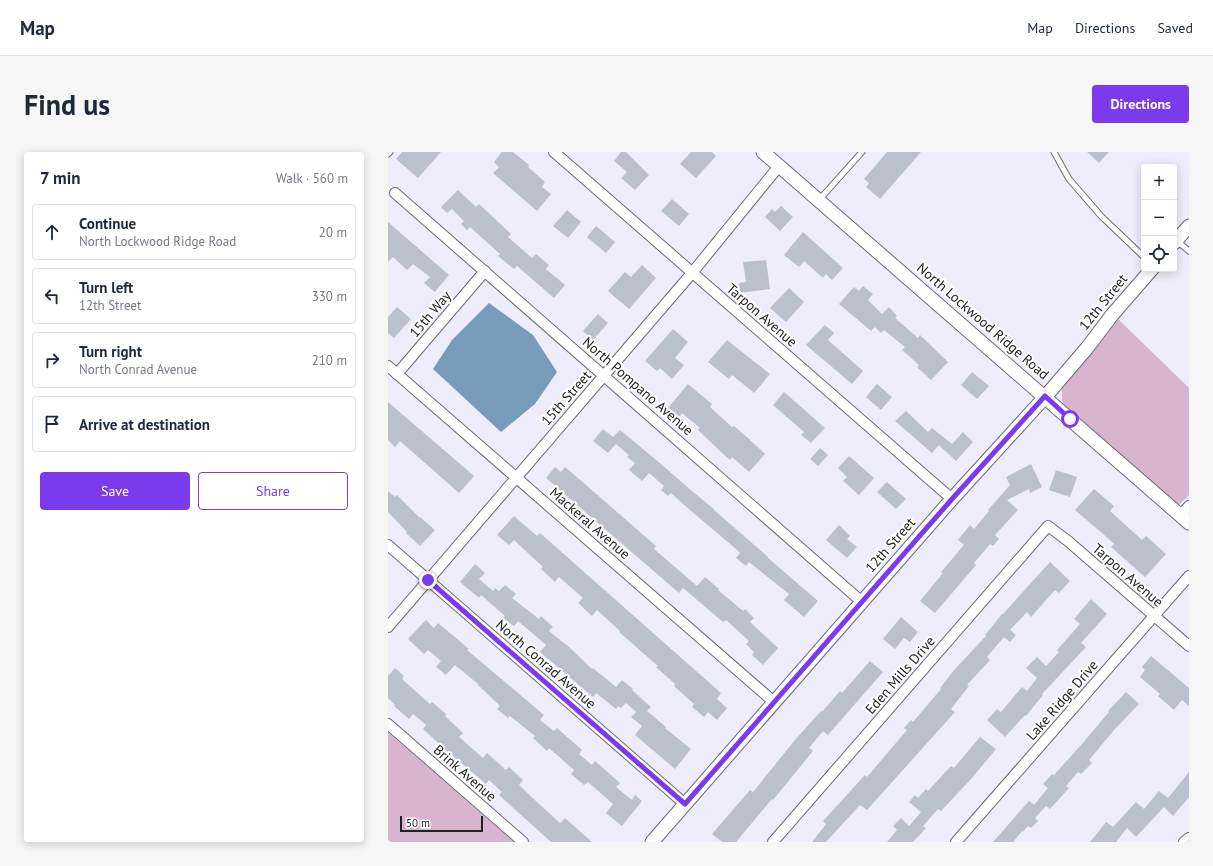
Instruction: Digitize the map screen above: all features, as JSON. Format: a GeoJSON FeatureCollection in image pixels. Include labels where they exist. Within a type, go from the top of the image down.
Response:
{"type":"FeatureCollection","features":[{"type":"Feature","properties":{"kind":"street","name":"Tarpon Avenue"},"geometry":{"type":"LineString","coordinates":[[554,152],[952,499]]}},
{"type":"Feature","properties":{"kind":"street","name":"North Lockwood Ridge Road"},"geometry":{"type":"LineString","coordinates":[[764,152],[1045,396],[1186,515]]}},
{"type":"Feature","properties":{"kind":"street","name":"15th Street"},"geometry":{"type":"LineString","coordinates":[[388,627],[692,273],[779,166]]}},
{"type":"Feature","properties":{"kind":"street","name":"North Pompano Avenue"},"geometry":{"type":"LineString","coordinates":[[396,193],[862,602]]}},
{"type":"Feature","properties":{"kind":"street"},"geometry":{"type":"LineString","coordinates":[[1177,240],[1189,226]]}},
{"type":"Feature","properties":{"kind":"street","name":"15th Way"},"geometry":{"type":"LineString","coordinates":[[397,374],[485,271]]}},
{"type":"Feature","properties":{"kind":"street","name":"12th Street"},"geometry":{"type":"LineString","coordinates":[[652,842],[952,499],[1087,348],[1112,315],[1149,272]]}},
{"type":"Feature","properties":{"kind":"street","name":"Mackeral Avenue"},"geometry":{"type":"LineString","coordinates":[[388,366],[774,702]]}},
{"type":"Feature","properties":{"kind":"street","name":"Tarpon Avenue"},"geometry":{"type":"LineString","coordinates":[[1048,526],[1068,541],[1189,646]]}},
{"type":"Feature","properties":{"kind":"street","name":"Eden Mills Drive"},"geometry":{"type":"LineString","coordinates":[[773,842],[1048,526]]}},
{"type":"Feature","properties":{"kind":"street","name":"North Conrad Avenue"},"geometry":{"type":"LineString","coordinates":[[388,545],[685,804]]}},
{"type":"Feature","properties":{"kind":"street","name":"Lake Ridge Drive"},"geometry":{"type":"LineString","coordinates":[[956,842],[1189,576]]}},
{"type":"Feature","properties":{"kind":"street","name":"Brink Avenue"},"geometry":{"type":"LineString","coordinates":[[388,724],[523,842]]}},
{"type":"Feature","properties":{"kind":"street"},"geometry":{"type":"LineString","coordinates":[[1184,842],[1189,838]]}},
{"type":"Feature","properties":{"kind":"lane"},"geometry":{"type":"LineString","coordinates":[[819,201],[862,152]]}},
{"type":"Feature","properties":{"kind":"lane"},"geometry":{"type":"LineString","coordinates":[[1054,152],[1069,179],[1118,233],[1141,254]]}},
{"type":"Feature","properties":{"kind":"lane"},"geometry":{"type":"LineString","coordinates":[[1177,243],[1189,251]]}},
{"type":"Feature","properties":{"kind":"shaded area"},"geometry":{"type":"Polygon","coordinates":[[[1117,318],[1189,388],[1189,495],[1181,503],[1175,505],[1064,407],[1062,400],[1062,388],[1117,318]]]}},
{"type":"Feature","properties":{"kind":"shaded area"},"geometry":{"type":"Polygon","coordinates":[[[388,732],[514,842],[388,842],[388,732]]]}},
{"type":"Feature","properties":{"kind":"water"},"geometry":{"type":"Polygon","coordinates":[[[489,303],[533,335],[557,372],[535,404],[501,432],[433,369],[452,340],[489,303]]]}},
{"type":"Feature","properties":{"kind":"building"},"geometry":{"type":"Polygon","coordinates":[[[402,152],[441,152],[418,178],[396,159],[402,152]]]}},
{"type":"Feature","properties":{"kind":"building"},"geometry":{"type":"Polygon","coordinates":[[[502,152],[513,152],[529,165],[528,167],[545,182],[542,187],[551,194],[537,211],[493,173],[499,167],[494,162],[502,152]]]}},
{"type":"Feature","properties":{"kind":"building"},"geometry":{"type":"Polygon","coordinates":[[[621,152],[626,152],[649,175],[635,190],[621,178],[627,172],[614,161],[621,152]]]}},
{"type":"Feature","properties":{"kind":"building"},"geometry":{"type":"Polygon","coordinates":[[[691,152],[712,152],[716,156],[696,178],[680,164],[691,152]]]}},
{"type":"Feature","properties":{"kind":"building"},"geometry":{"type":"Polygon","coordinates":[[[887,152],[921,152],[880,199],[866,187],[869,183],[864,179],[887,152]]]}},
{"type":"Feature","properties":{"kind":"building"},"geometry":{"type":"Polygon","coordinates":[[[1087,152],[1109,152],[1099,163],[1087,152]]]}},
{"type":"Feature","properties":{"kind":"building"},"geometry":{"type":"Polygon","coordinates":[[[458,190],[476,207],[479,204],[511,234],[508,237],[532,258],[536,254],[549,265],[546,269],[565,285],[554,298],[517,266],[514,269],[498,256],[500,254],[470,227],[467,230],[461,224],[464,221],[452,209],[447,213],[441,207],[458,190]]]}},
{"type":"Feature","properties":{"kind":"building"},"geometry":{"type":"Polygon","coordinates":[[[672,199],[689,214],[679,226],[661,211],[672,199]]]}},
{"type":"Feature","properties":{"kind":"building"},"geometry":{"type":"Polygon","coordinates":[[[781,206],[793,217],[780,231],[765,217],[772,209],[775,212],[781,206]]]}},
{"type":"Feature","properties":{"kind":"building"},"geometry":{"type":"Polygon","coordinates":[[[567,210],[581,222],[568,238],[553,226],[567,210]]]}},
{"type":"Feature","properties":{"kind":"building"},"geometry":{"type":"Polygon","coordinates":[[[388,222],[449,275],[435,292],[424,283],[430,277],[413,264],[407,270],[393,257],[388,262],[388,222]]]}},
{"type":"Feature","properties":{"kind":"building"},"geometry":{"type":"Polygon","coordinates":[[[596,226],[615,242],[606,253],[587,237],[596,226]]]}},
{"type":"Feature","properties":{"kind":"building"},"geometry":{"type":"Polygon","coordinates":[[[803,232],[843,268],[832,280],[826,274],[823,278],[804,261],[799,267],[784,255],[803,232]]]}},
{"type":"Feature","properties":{"kind":"building"},"geometry":{"type":"Polygon","coordinates":[[[766,260],[770,289],[740,293],[739,283],[746,282],[743,262],[766,260]]]}},
{"type":"Feature","properties":{"kind":"building"},"geometry":{"type":"Polygon","coordinates":[[[642,265],[656,278],[629,309],[608,291],[625,272],[631,277],[642,265]]]}},
{"type":"Feature","properties":{"kind":"building"},"geometry":{"type":"Polygon","coordinates":[[[863,286],[873,294],[868,300],[882,314],[889,307],[897,316],[895,318],[918,338],[920,335],[948,362],[931,380],[917,367],[919,365],[902,350],[905,347],[884,330],[881,333],[875,327],[871,331],[839,304],[854,287],[859,291],[863,286]]]}},
{"type":"Feature","properties":{"kind":"building"},"geometry":{"type":"Polygon","coordinates":[[[789,288],[804,302],[786,322],[770,308],[789,288]]]}},
{"type":"Feature","properties":{"kind":"building"},"geometry":{"type":"Polygon","coordinates":[[[397,307],[411,319],[394,338],[388,333],[388,317],[397,307]]]}},
{"type":"Feature","properties":{"kind":"building"},"geometry":{"type":"Polygon","coordinates":[[[598,314],[608,323],[593,340],[583,331],[598,314]]]}},
{"type":"Feature","properties":{"kind":"building"},"geometry":{"type":"Polygon","coordinates":[[[825,325],[834,333],[828,340],[863,371],[852,384],[806,345],[825,325]]]}},
{"type":"Feature","properties":{"kind":"building"},"geometry":{"type":"Polygon","coordinates":[[[673,329],[688,342],[675,358],[684,365],[672,379],[660,368],[657,371],[645,361],[673,329]]]}},
{"type":"Feature","properties":{"kind":"building"},"geometry":{"type":"Polygon","coordinates":[[[727,340],[770,374],[754,393],[732,375],[729,379],[708,362],[727,340]]]}},
{"type":"Feature","properties":{"kind":"building"},"geometry":{"type":"Polygon","coordinates":[[[972,372],[989,386],[977,399],[961,385],[972,372]]]}},
{"type":"Feature","properties":{"kind":"building"},"geometry":{"type":"Polygon","coordinates":[[[688,384],[712,404],[710,407],[732,427],[734,426],[765,454],[749,472],[732,457],[730,460],[698,430],[700,428],[682,413],[679,417],[668,408],[688,384]]]}},
{"type":"Feature","properties":{"kind":"building"},"geometry":{"type":"Polygon","coordinates":[[[877,384],[892,397],[881,410],[866,397],[877,384]]]}},
{"type":"Feature","properties":{"kind":"building"},"geometry":{"type":"Polygon","coordinates":[[[784,392],[825,428],[811,443],[801,435],[804,432],[773,405],[784,392]]]}},
{"type":"Feature","properties":{"kind":"building"},"geometry":{"type":"Polygon","coordinates":[[[388,402],[474,476],[459,493],[400,441],[395,447],[388,440],[388,402]]]}},
{"type":"Feature","properties":{"kind":"building"},"geometry":{"type":"Polygon","coordinates":[[[906,411],[928,432],[932,428],[952,444],[963,432],[973,442],[956,461],[939,445],[932,453],[895,421],[906,411]]]}},
{"type":"Feature","properties":{"kind":"building"},"geometry":{"type":"Polygon","coordinates":[[[603,429],[613,437],[620,430],[714,509],[818,601],[804,617],[784,600],[789,594],[749,562],[746,566],[736,558],[740,553],[736,549],[671,493],[668,496],[661,490],[664,486],[649,473],[642,481],[629,470],[635,463],[627,457],[629,455],[616,444],[608,453],[593,441],[603,429]]]}},
{"type":"Feature","properties":{"kind":"building"},"geometry":{"type":"Polygon","coordinates":[[[820,448],[828,455],[818,466],[810,459],[820,448]]]}},
{"type":"Feature","properties":{"kind":"building"},"geometry":{"type":"Polygon","coordinates":[[[849,456],[874,478],[859,495],[843,481],[847,477],[838,468],[849,456]]]}},
{"type":"Feature","properties":{"kind":"building"},"geometry":{"type":"Polygon","coordinates":[[[1031,464],[1042,487],[1030,493],[1029,489],[1007,500],[1018,510],[995,535],[999,539],[993,546],[990,544],[974,563],[976,565],[935,613],[920,601],[943,573],[941,572],[964,545],[958,540],[970,525],[974,529],[1010,485],[1006,477],[1031,464]]]}},
{"type":"Feature","properties":{"kind":"building"},"geometry":{"type":"Polygon","coordinates":[[[555,467],[561,472],[565,467],[656,546],[654,549],[697,586],[705,577],[743,611],[745,609],[754,618],[750,622],[778,648],[763,665],[752,655],[754,652],[746,644],[749,641],[726,620],[723,622],[683,588],[679,593],[546,478],[555,467]]]}},
{"type":"Feature","properties":{"kind":"building"},"geometry":{"type":"Polygon","coordinates":[[[1056,470],[1077,477],[1070,497],[1049,490],[1056,470]]]}},
{"type":"Feature","properties":{"kind":"building"},"geometry":{"type":"Polygon","coordinates":[[[887,482],[906,499],[896,509],[877,492],[887,482]]]}},
{"type":"Feature","properties":{"kind":"building"},"geometry":{"type":"Polygon","coordinates":[[[1094,489],[1114,506],[1110,511],[1142,540],[1146,536],[1166,554],[1145,577],[1111,547],[1114,544],[1075,510],[1094,489]]]}},
{"type":"Feature","properties":{"kind":"building"},"geometry":{"type":"Polygon","coordinates":[[[388,491],[395,497],[397,495],[420,518],[435,530],[420,546],[406,533],[407,532],[388,512],[388,491]]]}},
{"type":"Feature","properties":{"kind":"building"},"geometry":{"type":"Polygon","coordinates":[[[514,516],[537,536],[540,533],[721,693],[717,699],[727,708],[717,720],[708,712],[704,717],[692,707],[694,704],[656,667],[658,666],[619,632],[620,631],[597,610],[592,616],[578,603],[583,598],[559,577],[555,582],[541,569],[543,567],[514,540],[509,545],[497,535],[514,516]]]}},
{"type":"Feature","properties":{"kind":"building"},"geometry":{"type":"Polygon","coordinates":[[[839,525],[850,536],[847,539],[857,547],[847,558],[826,540],[839,525]]]}},
{"type":"Feature","properties":{"kind":"building"},"geometry":{"type":"Polygon","coordinates":[[[1050,562],[1070,581],[1059,593],[1055,590],[1031,617],[1027,612],[1010,630],[1016,635],[1010,642],[1004,637],[987,657],[990,660],[967,685],[969,686],[951,709],[955,712],[867,810],[860,805],[826,842],[812,842],[826,824],[823,821],[865,775],[867,777],[907,730],[904,728],[911,720],[913,722],[941,689],[940,688],[955,669],[986,636],[985,635],[1002,614],[1050,562]]]}},
{"type":"Feature","properties":{"kind":"building"},"geometry":{"type":"Polygon","coordinates":[[[475,564],[485,573],[479,579],[493,591],[495,588],[499,591],[505,585],[516,594],[512,598],[539,619],[541,616],[553,627],[549,631],[569,647],[592,669],[593,668],[616,687],[622,680],[651,707],[647,711],[691,749],[675,769],[635,735],[642,726],[631,717],[636,712],[626,703],[621,708],[618,706],[616,709],[596,693],[593,697],[540,652],[546,645],[518,621],[514,626],[503,618],[505,616],[481,595],[479,598],[460,582],[475,564]]]}},
{"type":"Feature","properties":{"kind":"building"},"geometry":{"type":"Polygon","coordinates":[[[1091,599],[1107,614],[1081,643],[1086,647],[1042,694],[1043,695],[1026,716],[1025,715],[1005,737],[987,720],[997,709],[1001,712],[1022,687],[1027,691],[1037,678],[1026,668],[1037,657],[1046,666],[1059,652],[1057,650],[1080,624],[1074,619],[1091,599]]]}},
{"type":"Feature","properties":{"kind":"building"},"geometry":{"type":"Polygon","coordinates":[[[901,617],[918,632],[910,642],[904,638],[895,649],[883,639],[901,617]]]}},
{"type":"Feature","properties":{"kind":"building"},"geometry":{"type":"Polygon","coordinates":[[[426,620],[434,628],[438,623],[469,649],[467,650],[544,715],[540,720],[554,731],[557,728],[582,750],[579,754],[592,765],[595,761],[620,783],[616,787],[632,800],[635,795],[642,801],[622,826],[606,813],[613,804],[588,782],[584,785],[571,774],[574,770],[549,748],[547,751],[533,738],[535,736],[510,716],[508,718],[497,709],[500,706],[478,684],[455,665],[446,675],[436,667],[441,661],[428,650],[424,654],[408,639],[426,620]]]}},
{"type":"Feature","properties":{"kind":"building"},"geometry":{"type":"Polygon","coordinates":[[[1151,656],[1189,688],[1189,706],[1182,700],[1174,710],[1158,696],[1160,694],[1140,677],[1145,670],[1142,667],[1151,656]]]}},
{"type":"Feature","properties":{"kind":"building"},"geometry":{"type":"Polygon","coordinates":[[[870,661],[883,672],[828,735],[823,731],[809,748],[813,751],[736,842],[722,842],[712,834],[750,790],[753,792],[795,740],[821,711],[822,712],[840,691],[842,693],[870,661]]]}},
{"type":"Feature","properties":{"kind":"building"},"geometry":{"type":"Polygon","coordinates":[[[395,668],[404,676],[402,679],[430,704],[432,702],[446,714],[445,716],[463,733],[459,737],[483,758],[487,753],[506,770],[509,767],[523,780],[519,785],[560,823],[565,818],[592,842],[551,842],[499,795],[502,792],[489,780],[486,784],[423,729],[426,725],[413,714],[409,719],[394,706],[395,705],[388,698],[388,676],[395,668]]]}},
{"type":"Feature","properties":{"kind":"building"},"geometry":{"type":"Polygon","coordinates":[[[1126,692],[1139,704],[1115,729],[1089,760],[1092,763],[1081,774],[1078,772],[1066,786],[1069,788],[1050,809],[1046,806],[1035,818],[1038,821],[1031,828],[1028,826],[1013,842],[993,842],[1029,801],[1034,805],[1048,788],[1043,784],[1052,774],[1054,775],[1126,692]]]}},
{"type":"Feature","properties":{"kind":"building"},"geometry":{"type":"Polygon","coordinates":[[[980,737],[996,749],[972,778],[941,811],[938,809],[923,826],[926,828],[913,842],[887,842],[897,830],[893,826],[901,818],[909,826],[921,812],[909,802],[915,795],[918,798],[926,789],[928,791],[951,766],[954,768],[980,737]]]}},
{"type":"Feature","properties":{"kind":"building"},"geometry":{"type":"Polygon","coordinates":[[[1189,772],[1189,797],[1173,816],[1164,807],[1136,837],[1127,828],[1116,842],[1090,842],[1106,822],[1113,827],[1136,802],[1144,809],[1159,791],[1168,798],[1189,772]]]}},
{"type":"Feature","properties":{"kind":"route"},"geometry":{"type":"LineString","coordinates":[[428,580],[685,804],[952,499],[1045,396],[1070,419]]}}]}
